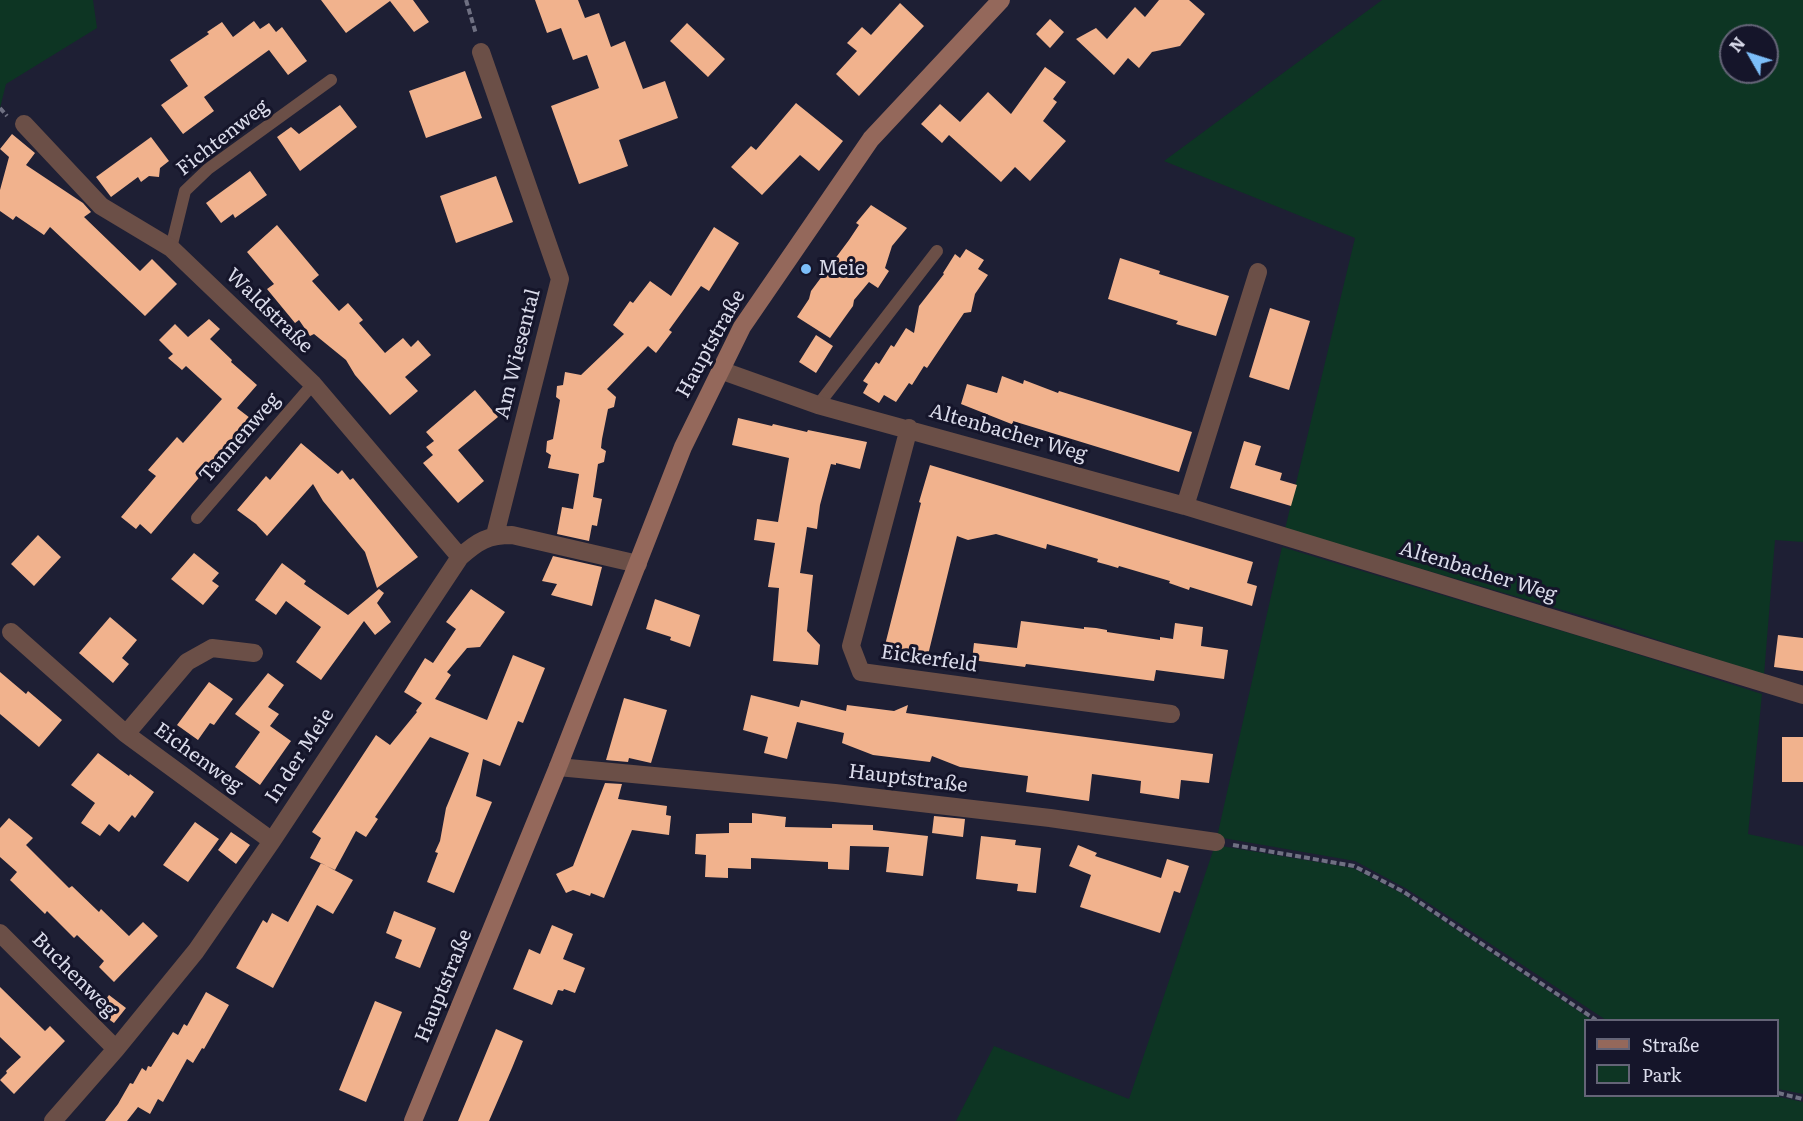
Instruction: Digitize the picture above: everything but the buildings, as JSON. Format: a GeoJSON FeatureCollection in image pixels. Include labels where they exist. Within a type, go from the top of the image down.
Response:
{"type":"FeatureCollection","features":[{"type":"Feature","properties":{"kind":"main road","name":"Hauptstraße"},"geometry":{"type":"LineString","coordinates":[[417,1118],[683,447],[742,327],[871,139],[1001,0]]}},
{"type":"Feature","properties":{"kind":"street","name":"Am Wiesental"},"geometry":{"type":"LineString","coordinates":[[481,52],[560,279],[495,535]]}},
{"type":"Feature","properties":{"kind":"street","name":"Waldstraße"},"geometry":{"type":"LineString","coordinates":[[24,124],[100,206],[171,248],[313,384],[460,556]]}},
{"type":"Feature","properties":{"kind":"street"},"geometry":{"type":"LineString","coordinates":[[1185,506],[1258,272]]}},
{"type":"Feature","properties":{"kind":"street","name":"Altenbacher Weg"},"geometry":{"type":"LineString","coordinates":[[720,370],[818,405],[1185,506],[1803,695]]}},
{"type":"Feature","properties":{"kind":"street","name":"Eickerfeld"},"geometry":{"type":"LineString","coordinates":[[909,429],[850,646],[861,672],[1171,714]]}},
{"type":"Feature","properties":{"kind":"street","name":"In der Meie"},"geometry":{"type":"LineString","coordinates":[[53,1121],[116,1049],[196,951],[272,841],[460,556],[474,545],[495,535]]}},
{"type":"Feature","properties":{"kind":"street"},"geometry":{"type":"LineString","coordinates":[[495,535],[512,535],[638,564]]}},
{"type":"Feature","properties":{"kind":"street","name":"Eichenweg"},"geometry":{"type":"LineString","coordinates":[[11,632],[126,734],[272,841]]}},
{"type":"Feature","properties":{"kind":"street","name":"Eichenweg"},"geometry":{"type":"LineString","coordinates":[[126,734],[187,662],[212,648],[254,653]]}},
{"type":"Feature","properties":{"kind":"street","name":"Hauptstraße"},"geometry":{"type":"LineString","coordinates":[[558,767],[847,795],[1050,818],[1216,842]]}},
{"type":"Feature","properties":{"kind":"street","name":"Buchenweg"},"geometry":{"type":"LineString","coordinates":[[0,933],[116,1049]]}},
{"type":"Feature","properties":{"kind":"lane","name":"Fichtenweg"},"geometry":{"type":"LineString","coordinates":[[171,248],[185,191],[208,169],[331,80]]}},
{"type":"Feature","properties":{"kind":"lane"},"geometry":{"type":"LineString","coordinates":[[818,405],[937,251]]}},
{"type":"Feature","properties":{"kind":"lane","name":"Tannenweg"},"geometry":{"type":"LineString","coordinates":[[197,518],[313,384]]}},
{"type":"Feature","properties":{"kind":"path"},"geometry":{"type":"LineString","coordinates":[[466,0],[481,52]]}},
{"type":"Feature","properties":{"kind":"path"},"geometry":{"type":"LineString","coordinates":[[1216,842],[1354,866],[1404,892],[1594,1019]]}},
{"type":"Feature","properties":{"kind":"path"},"geometry":{"type":"LineString","coordinates":[[1779,1093],[1803,1099]]}},
{"type":"Feature","properties":{"kind":"green space"},"geometry":{"type":"Polygon","coordinates":[[[0,0],[93,0],[97,28],[6,84],[0,108],[0,0]]]}},
{"type":"Feature","properties":{"kind":"green space"},"geometry":{"type":"Polygon","coordinates":[[[1382,0],[1803,0],[1803,542],[1775,540],[1764,675],[1600,621],[1285,529],[1355,238],[1164,161],[1382,0]]]}},
{"type":"Feature","properties":{"kind":"green space"},"geometry":{"type":"Polygon","coordinates":[[[1282,547],[1602,643],[1762,694],[1748,834],[1803,846],[1803,1094],[1779,1089],[1779,1019],[1604,1019],[1407,889],[1355,861],[1217,837],[1282,547]]]}},
{"type":"Feature","properties":{"kind":"green space"},"geometry":{"type":"Polygon","coordinates":[[[1215,845],[1353,868],[1403,894],[1590,1019],[1584,1019],[1584,1097],[1779,1097],[1803,1102],[1803,1121],[956,1121],[994,1046],[1129,1099],[1215,845]]]}},
{"type":"Feature","properties":{"kind":"place","name":"Meie"},"geometry":{"type":"Point","coordinates":[806,269]}}]}
